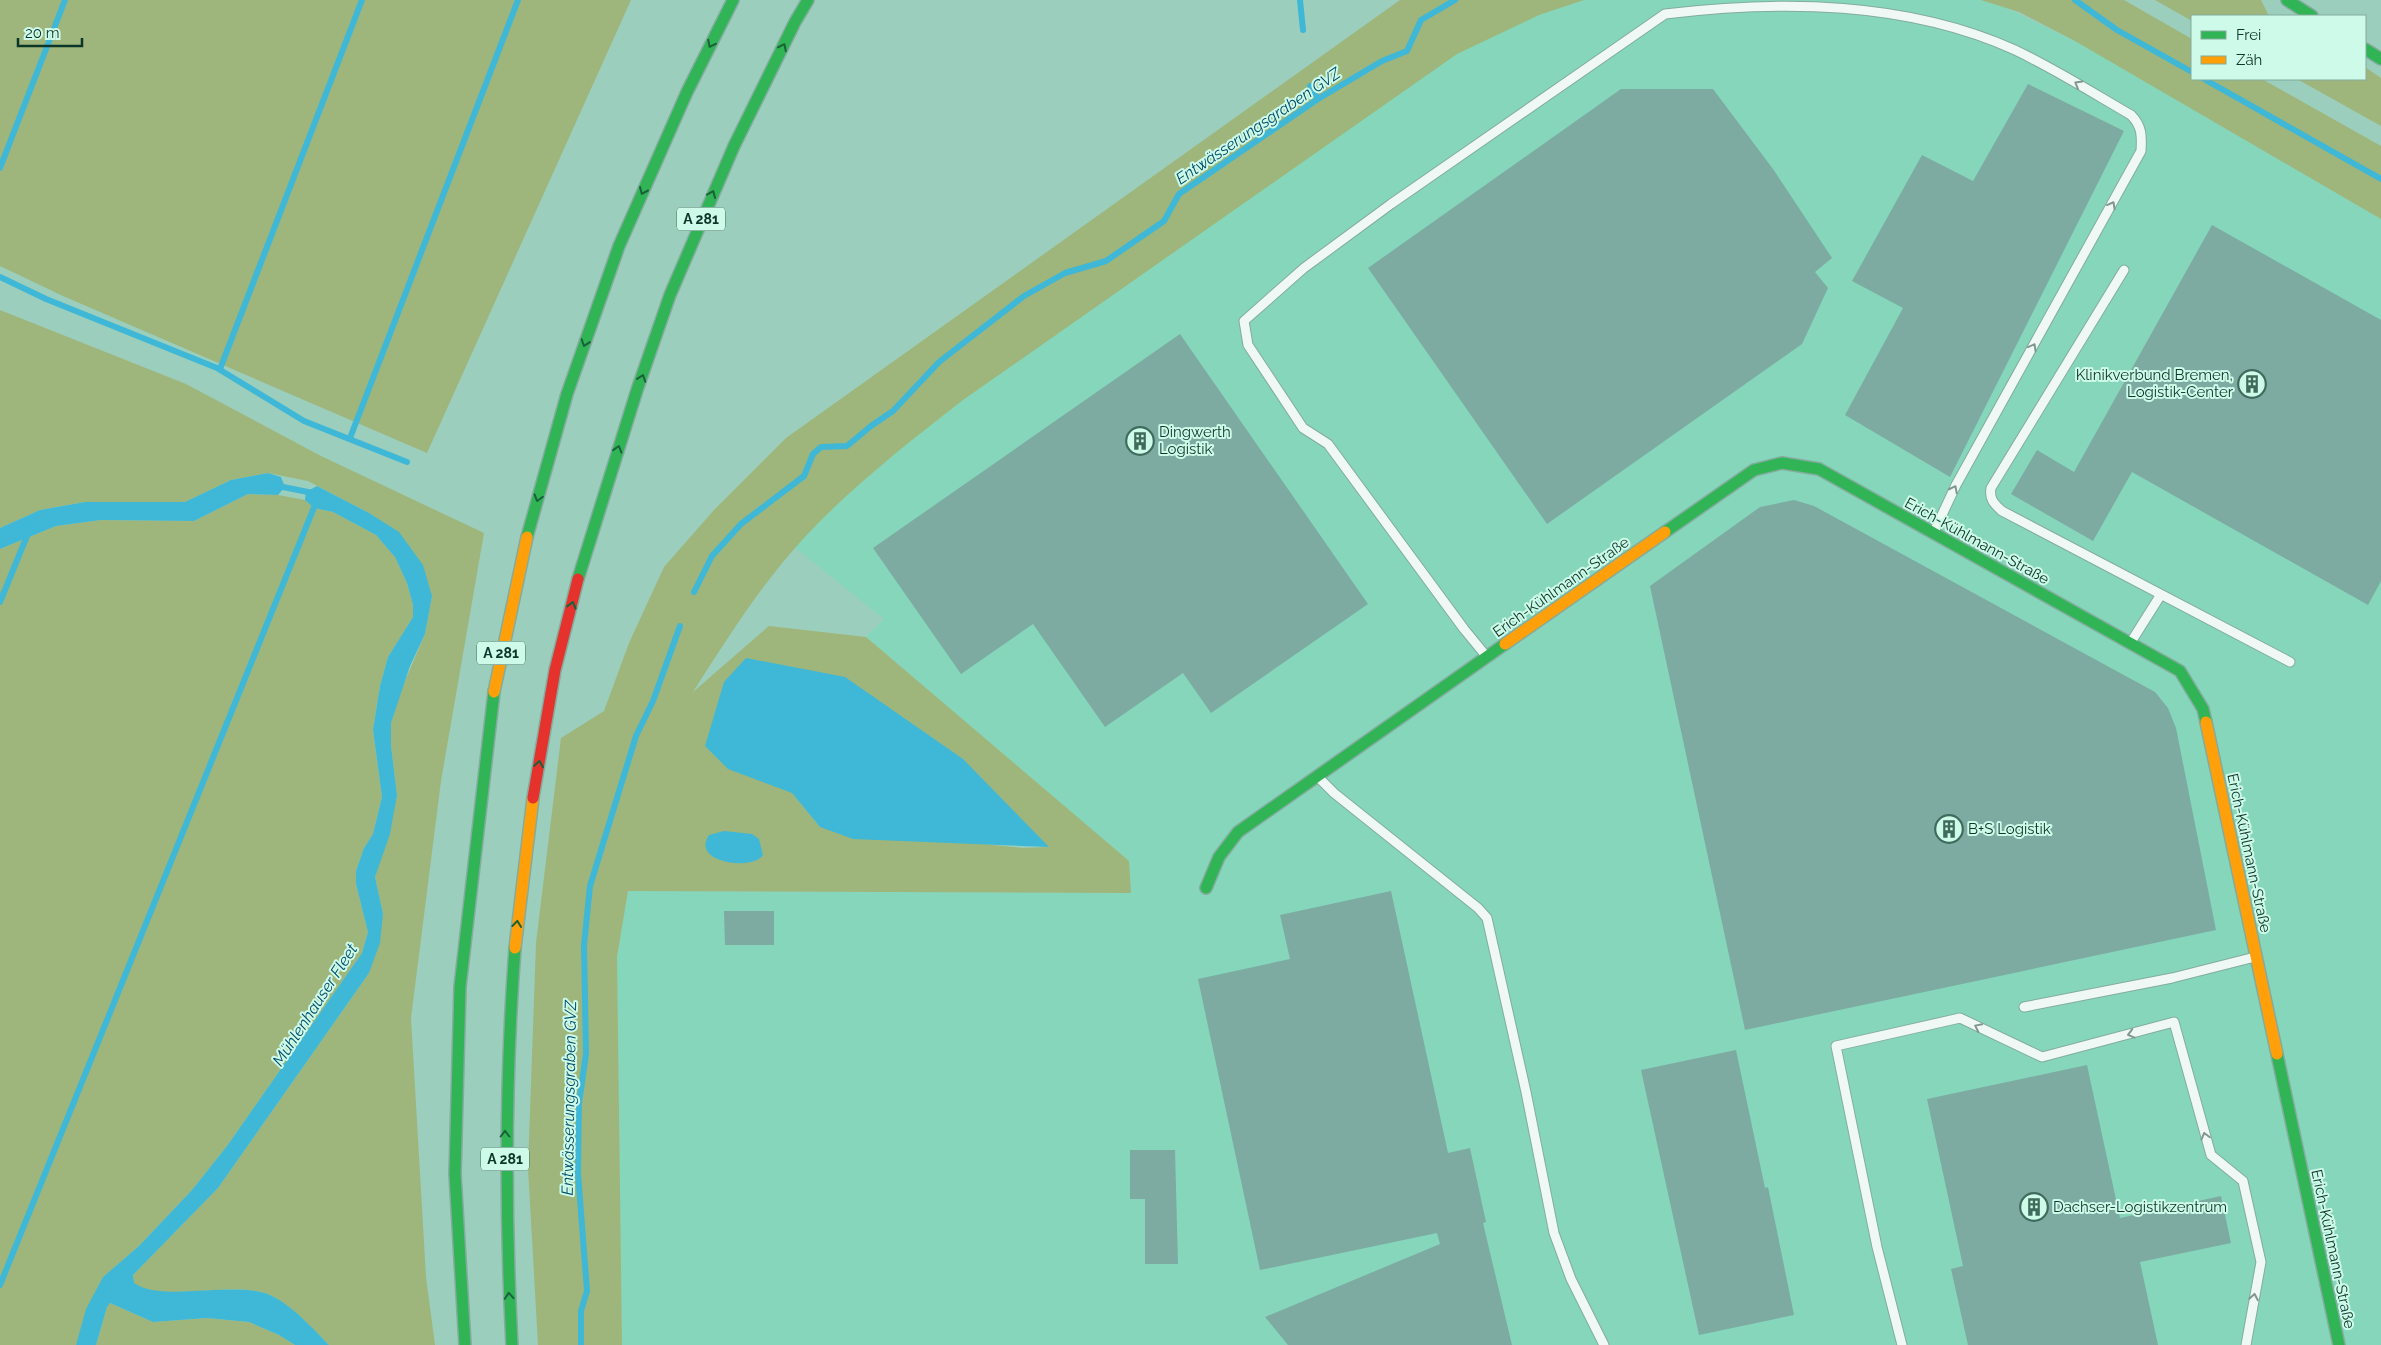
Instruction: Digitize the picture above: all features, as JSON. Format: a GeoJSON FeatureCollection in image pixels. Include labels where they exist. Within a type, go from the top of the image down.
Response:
{"type":"FeatureCollection","features":[{"type":"Feature","properties":{"kind":"main road","name":"A 281"},"geometry":{"type":"LineString","coordinates":[[465,1345],[455,1174],[460,987],[496,675],[521,560],[570,385],[619,246],[687,92],[734,0]]}},
{"type":"Feature","properties":{"kind":"main road","name":"A 281"},"geometry":{"type":"LineString","coordinates":[[512,1345],[505,1178],[506,1069],[511,973],[526,843],[549,698],[581,568],[626,424],[677,275],[722,170],[795,22],[798,0]]}},
{"type":"Feature","properties":{"kind":"main road"},"geometry":{"type":"LineString","coordinates":[[795,22],[808,0]]}},
{"type":"Feature","properties":{"kind":"main road"},"geometry":{"type":"LineString","coordinates":[[2287,0],[2310,15]]}},
{"type":"Feature","properties":{"kind":"main road"},"geometry":{"type":"LineString","coordinates":[[2366,50],[2381,59]]}},
{"type":"Feature","properties":{"kind":"main road","name":"Erich-Kühlmann-Straße"},"geometry":{"type":"LineString","coordinates":[[1206,888],[1219,857],[1238,832],[1754,470],[1782,463],[1819,469],[2180,671],[2193,690],[2203,709],[2339,1345]]}},
{"type":"Feature","properties":{"kind":"lane"},"geometry":{"type":"LineString","coordinates":[[1487,657],[1468,635],[1328,444],[1303,428],[1248,345],[1244,321],[1304,268],[1391,204],[1665,14],[1700,7],[1782,2],[1822,2],[1896,13],[1960,30],[2014,50],[2063,75],[2131,115],[2139,124],[2142,138],[2141,151],[1956,485],[1934,533]]}},
{"type":"Feature","properties":{"kind":"lane"},"geometry":{"type":"LineString","coordinates":[[2124,270],[1991,488],[1990,495],[1994,504],[2002,511],[2160,596],[2290,662]]}},
{"type":"Feature","properties":{"kind":"lane"},"geometry":{"type":"LineString","coordinates":[[2130,644],[2160,596]]}},
{"type":"Feature","properties":{"kind":"lane"},"geometry":{"type":"LineString","coordinates":[[1317,776],[1334,794],[1478,908],[1487,918],[1526,1092],[1554,1234],[1571,1279],[1604,1345]]}},
{"type":"Feature","properties":{"kind":"lane"},"geometry":{"type":"LineString","coordinates":[[2024,1008],[2172,978],[2256,957]]}},
{"type":"Feature","properties":{"kind":"lane"},"geometry":{"type":"LineString","coordinates":[[1902,1345],[1877,1247],[1836,1046],[1960,1018],[2042,1057],[2174,1022],[2211,1155],[2243,1181],[2261,1262],[2246,1345]]}},
{"type":"Feature","properties":{"kind":"shaded area"},"geometry":{"type":"Polygon","coordinates":[[[0,0],[631,0],[427,453],[63,296],[0,266],[0,0]]]}},
{"type":"Feature","properties":{"kind":"shaded area"},"geometry":{"type":"Polygon","coordinates":[[[1400,0],[1584,0],[1539,15],[1457,54],[963,400],[901,449],[841,501],[803,539],[772,575],[718,652],[693,692],[769,626],[866,637],[1129,861],[1131,893],[628,891],[617,957],[622,1345],[538,1345],[528,1168],[536,943],[561,738],[604,711],[629,643],[664,567],[714,510],[786,438],[1400,0]],[[792,793],[820,827],[1023,848],[1049,847],[792,793]]]}},
{"type":"Feature","properties":{"kind":"shaded area"},"geometry":{"type":"Polygon","coordinates":[[[1552,0],[1989,0],[2075,41],[2381,219],[2381,1345],[622,1345],[617,957],[628,891],[1131,893],[1129,861],[866,637],[884,619],[787,541],[902,437],[1450,46],[1552,0]]]}},
{"type":"Feature","properties":{"kind":"shaded area"},"geometry":{"type":"Polygon","coordinates":[[[1981,0],[2124,0],[2191,38],[2191,80],[2264,80],[2381,146],[2381,219],[2075,41],[2019,12],[1981,0]]]}},
{"type":"Feature","properties":{"kind":"shaded area"},"geometry":{"type":"Polygon","coordinates":[[[2155,0],[2261,0],[2268,15],[2191,15],[2191,20],[2155,0]]]}},
{"type":"Feature","properties":{"kind":"shaded area"},"geometry":{"type":"Polygon","coordinates":[[[2366,68],[2381,78],[2381,126],[2299,80],[2366,80],[2366,68]]]}},
{"type":"Feature","properties":{"kind":"shaded area"},"geometry":{"type":"Polygon","coordinates":[[[0,310],[186,384],[321,456],[484,533],[441,781],[411,1018],[426,1277],[435,1345],[329,1345],[296,1313],[274,1297],[259,1292],[242,1290],[164,1292],[147,1290],[134,1284],[133,1275],[218,1188],[369,973],[383,914],[375,877],[397,795],[391,746],[391,723],[399,695],[425,634],[432,596],[369,513],[308,481],[268,473],[231,480],[185,502],[85,502],[40,510],[0,528],[0,310]]]}},
{"type":"Feature","properties":{"kind":"shaded area"},"geometry":{"type":"Polygon","coordinates":[[[248,494],[278,495],[305,500],[314,508],[333,512],[376,535],[395,557],[407,583],[413,605],[413,617],[388,657],[380,686],[373,730],[382,797],[373,834],[364,848],[356,871],[356,884],[368,932],[362,953],[227,1146],[192,1190],[139,1246],[103,1277],[76,1345],[0,1345],[0,549],[56,526],[101,520],[194,521],[248,494]]]}},
{"type":"Feature","properties":{"kind":"shaded area"},"geometry":{"type":"Polygon","coordinates":[[[110,1303],[153,1322],[207,1318],[249,1322],[279,1335],[295,1345],[96,1345],[107,1307],[110,1303]]]}},
{"type":"Feature","properties":{"kind":"water"},"geometry":{"type":"Polygon","coordinates":[[[268,473],[281,477],[285,487],[278,495],[248,494],[194,521],[101,520],[56,526],[0,549],[0,528],[40,510],[85,502],[185,502],[231,480],[268,473]]]}},
{"type":"Feature","properties":{"kind":"water"},"geometry":{"type":"Polygon","coordinates":[[[317,486],[369,513],[399,532],[423,565],[432,596],[425,634],[410,666],[391,723],[391,746],[397,795],[390,834],[375,877],[383,914],[380,943],[369,973],[218,1188],[133,1275],[134,1283],[147,1289],[182,1292],[242,1290],[259,1292],[274,1297],[296,1313],[329,1345],[295,1345],[279,1335],[249,1322],[207,1318],[153,1322],[110,1303],[107,1307],[96,1345],[76,1345],[86,1309],[103,1277],[139,1246],[192,1190],[227,1146],[362,953],[368,932],[356,884],[356,871],[364,848],[373,834],[382,797],[373,730],[380,686],[388,657],[413,617],[413,605],[407,583],[395,557],[376,535],[333,512],[314,508],[305,500],[306,492],[317,486]]]}},
{"type":"Feature","properties":{"kind":"water"},"geometry":{"type":"Polygon","coordinates":[[[746,658],[845,677],[963,759],[1049,847],[853,839],[820,827],[792,793],[728,769],[705,746],[724,682],[746,658]]]}},
{"type":"Feature","properties":{"kind":"water"},"geometry":{"type":"Polygon","coordinates":[[[724,831],[752,834],[759,839],[763,855],[757,860],[748,863],[737,863],[715,858],[708,852],[705,845],[709,835],[724,831]]]}},
{"type":"Feature","properties":{"kind":"building"},"geometry":{"type":"Polygon","coordinates":[[[2028,84],[2124,131],[1950,477],[1845,415],[1903,308],[1852,281],[1922,155],[1973,181],[2028,84]]]}},
{"type":"Feature","properties":{"kind":"building"},"geometry":{"type":"Polygon","coordinates":[[[1621,89],[1713,89],[1773,169],[1832,258],[1815,272],[1828,288],[1802,344],[1547,524],[1368,268],[1621,89]]]}},
{"type":"Feature","properties":{"kind":"building","name":"Klinikverbund Bremen, Logistik-Center"},"geometry":{"type":"Polygon","coordinates":[[[2212,225],[2381,320],[2381,581],[2368,605],[2132,472],[2093,541],[2011,494],[2037,450],[2074,472],[2212,225]]]}},
{"type":"Feature","properties":{"kind":"building","name":"Dingwerth Logistik"},"geometry":{"type":"Polygon","coordinates":[[[1180,334],[1368,604],[1211,713],[1183,673],[1105,727],[1033,624],[961,674],[873,548],[1180,334]]]}},
{"type":"Feature","properties":{"kind":"building","name":"B+S Logistik"},"geometry":{"type":"Polygon","coordinates":[[[1794,500],[1814,506],[2155,692],[2168,708],[2176,728],[2216,930],[1745,1030],[1650,586],[1760,507],[1794,500]]]}},
{"type":"Feature","properties":{"kind":"building"},"geometry":{"type":"Polygon","coordinates":[[[1391,891],[1448,1153],[1470,1148],[1486,1222],[1483,1223],[1512,1345],[1288,1345],[1265,1317],[1440,1244],[1437,1233],[1260,1270],[1198,979],[1290,959],[1280,915],[1391,891]]]}},
{"type":"Feature","properties":{"kind":"building"},"geometry":{"type":"Polygon","coordinates":[[[724,911],[774,911],[774,945],[725,945],[724,911]]]}},
{"type":"Feature","properties":{"kind":"building"},"geometry":{"type":"Polygon","coordinates":[[[1736,1050],[1765,1188],[1768,1187],[1794,1315],[1699,1335],[1641,1070],[1736,1050]]]}},
{"type":"Feature","properties":{"kind":"building","name":"Dachser-Logistikzentrum"},"geometry":{"type":"Polygon","coordinates":[[[2087,1065],[2120,1218],[2221,1196],[2231,1243],[2140,1262],[2158,1345],[1968,1345],[1951,1269],[1963,1266],[1927,1099],[2087,1065]]]}},
{"type":"Feature","properties":{"kind":"building"},"geometry":{"type":"Polygon","coordinates":[[[1130,1150],[1175,1150],[1178,1264],[1145,1264],[1145,1199],[1130,1199],[1130,1150]]]}},
{"type":"Feature","properties":{"kind":"waterway"},"geometry":{"type":"LineString","coordinates":[[0,168],[65,0]]}},
{"type":"Feature","properties":{"kind":"waterway"},"geometry":{"type":"LineString","coordinates":[[220,369],[362,0]]}},
{"type":"Feature","properties":{"kind":"waterway"},"geometry":{"type":"LineString","coordinates":[[350,438],[518,0]]}},
{"type":"Feature","properties":{"kind":"waterway"},"geometry":{"type":"LineString","coordinates":[[1300,0],[1303,30]]}},
{"type":"Feature","properties":{"kind":"waterway","name":"Entwässerungsgraben GVZ"},"geometry":{"type":"LineString","coordinates":[[694,592],[712,556],[741,524],[804,476],[813,454],[821,447],[847,446],[893,411],[939,362],[1024,296],[1065,273],[1106,261],[1164,221],[1179,194],[1318,99],[1382,61],[1407,51],[1421,20],[1455,0]]}},
{"type":"Feature","properties":{"kind":"waterway","name":"Entwässerungsgraben GVZ"},"geometry":{"type":"LineString","coordinates":[[2075,0],[2117,30],[2191,71]]}},
{"type":"Feature","properties":{"kind":"waterway","name":"Entwässerungsgraben GVZ"},"geometry":{"type":"LineString","coordinates":[[2206,80],[2381,179]]}},
{"type":"Feature","properties":{"kind":"waterway"},"geometry":{"type":"LineString","coordinates":[[1310,86],[1318,99]]}},
{"type":"Feature","properties":{"kind":"waterway"},"geometry":{"type":"LineString","coordinates":[[0,277],[46,299],[217,368],[304,421],[407,462]]}},
{"type":"Feature","properties":{"kind":"waterway","name":"Mühlenhauser Fleet"},"geometry":{"type":"LineString","coordinates":[[278,486],[313,493]]}},
{"type":"Feature","properties":{"kind":"waterway"},"geometry":{"type":"LineString","coordinates":[[0,1285],[317,500]]}},
{"type":"Feature","properties":{"kind":"waterway"},"geometry":{"type":"LineString","coordinates":[[0,602],[29,531]]}},
{"type":"Feature","properties":{"kind":"waterway","name":"Entwässerungsgraben GVZ"},"geometry":{"type":"LineString","coordinates":[[581,1345],[581,1311],[587,1291],[578,1173],[579,1103],[586,1054],[584,945],[590,886],[636,736],[653,701],[680,626]]}},
{"type":"Feature","properties":{"kind":"traffic: fast"},"geometry":{"type":"LineString","coordinates":[[527,537],[567,394],[619,246],[687,92],[733,0]]}},
{"type":"Feature","properties":{"kind":"traffic: fast"},"geometry":{"type":"LineString","coordinates":[[578,579],[637,390],[670,295],[734,146],[795,22],[808,0]]}},
{"type":"Feature","properties":{"kind":"traffic: fast"},"geometry":{"type":"LineString","coordinates":[[2287,0],[2310,15]]}},
{"type":"Feature","properties":{"kind":"traffic: fast"},"geometry":{"type":"LineString","coordinates":[[2366,50],[2381,59]]}},
{"type":"Feature","properties":{"kind":"traffic: fast"},"geometry":{"type":"LineString","coordinates":[[1665,532],[1754,470],[1782,463],[1819,469],[2180,671],[2203,709],[2206,722]]}},
{"type":"Feature","properties":{"kind":"traffic: fast"},"geometry":{"type":"LineString","coordinates":[[1206,888],[1219,857],[1238,832],[1505,644]]}},
{"type":"Feature","properties":{"kind":"traffic: fast"},"geometry":{"type":"LineString","coordinates":[[465,1345],[455,1174],[460,987],[494,692]]}},
{"type":"Feature","properties":{"kind":"traffic: fast"},"geometry":{"type":"LineString","coordinates":[[512,1345],[508,1246],[507,1146],[509,1047],[515,948]]}},
{"type":"Feature","properties":{"kind":"traffic: fast"},"geometry":{"type":"LineString","coordinates":[[2277,1054],[2339,1345]]}},
{"type":"Feature","properties":{"kind":"traffic: slow"},"geometry":{"type":"LineString","coordinates":[[1505,644],[1665,532]]}},
{"type":"Feature","properties":{"kind":"traffic: slow"},"geometry":{"type":"LineString","coordinates":[[494,692],[527,537]]}},
{"type":"Feature","properties":{"kind":"traffic: slow"},"geometry":{"type":"LineString","coordinates":[[2206,722],[2277,1054]]}},
{"type":"Feature","properties":{"kind":"traffic: slow"},"geometry":{"type":"LineString","coordinates":[[515,948],[533,798]]}},
{"type":"Feature","properties":{"kind":"traffic: jam"},"geometry":{"type":"LineString","coordinates":[[533,798],[555,670],[578,579]]}},
{"type":"Feature","properties":{"kind":"place","name":"Klinikverbund Bremen, Logistik-Center"},"geometry":{"type":"Point","coordinates":[2252,384]}},
{"type":"Feature","properties":{"kind":"place","name":"Dingwerth Logistik"},"geometry":{"type":"Point","coordinates":[1140,441]}},
{"type":"Feature","properties":{"kind":"place","name":"B+S Logistik"},"geometry":{"type":"Point","coordinates":[1949,829]}},
{"type":"Feature","properties":{"kind":"place","name":"Dachser-Logistikzentrum"},"geometry":{"type":"Point","coordinates":[2034,1207]}}]}
